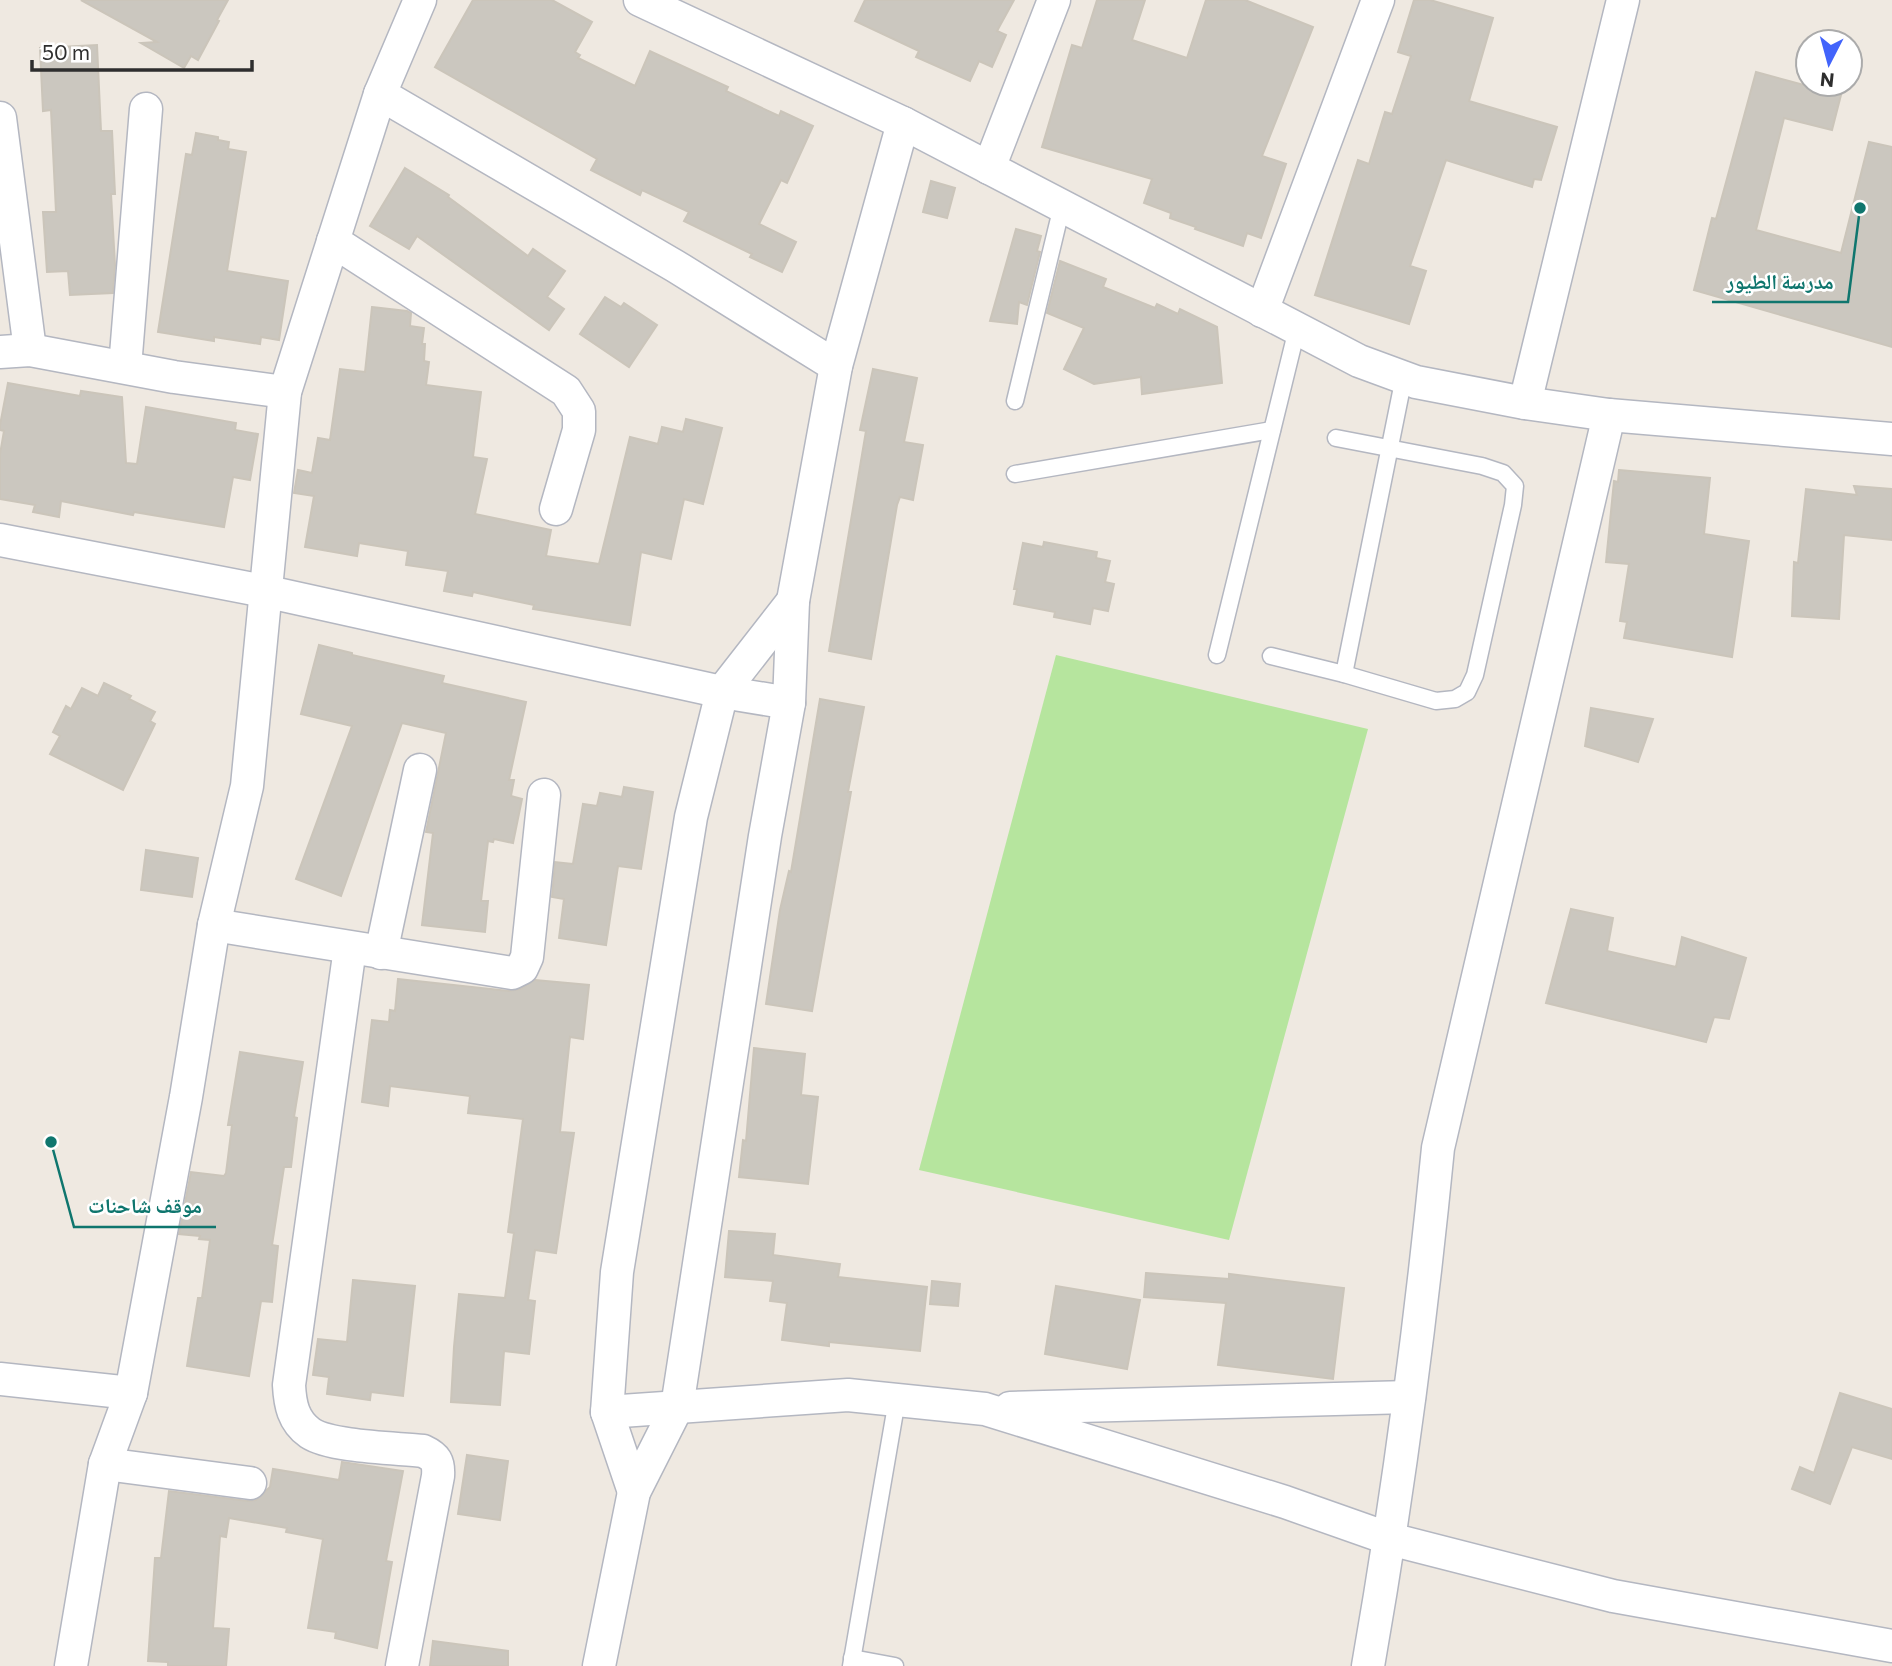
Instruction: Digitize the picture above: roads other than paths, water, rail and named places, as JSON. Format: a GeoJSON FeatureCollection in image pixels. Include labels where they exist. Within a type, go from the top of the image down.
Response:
{"type":"FeatureCollection","features":[{"type":"Feature","properties":{"kind":"street"},"geometry":{"type":"LineString","coordinates":[[71,1666],[105,1464],[131,1393],[186,1097],[214,925],[247,786],[285,392],[380,94],[420,0]]}},
{"type":"Feature","properties":{"kind":"street"},"geometry":{"type":"LineString","coordinates":[[640,0],[903,123],[1359,361],[1404,377],[1525,403],[1609,415],[1892,439]]}},
{"type":"Feature","properties":{"kind":"street"},"geometry":{"type":"LineString","coordinates":[[989,168],[1054,0]]}},
{"type":"Feature","properties":{"kind":"street"},"geometry":{"type":"LineString","coordinates":[[1262,311],[1378,0]]}},
{"type":"Feature","properties":{"kind":"street"},"geometry":{"type":"LineString","coordinates":[[1525,403],[1623,0]]}},
{"type":"Feature","properties":{"kind":"street"},"geometry":{"type":"LineString","coordinates":[[380,94],[675,266],[836,366]]}},
{"type":"Feature","properties":{"kind":"street"},"geometry":{"type":"LineString","coordinates":[[125,367],[146,109]]}},
{"type":"Feature","properties":{"kind":"street"},"geometry":{"type":"LineString","coordinates":[[0,118],[15,351],[285,392]]}},
{"type":"Feature","properties":{"kind":"street"},"geometry":{"type":"LineString","coordinates":[[599,1666],[634,1492],[677,1407],[765,836],[789,703],[793,601],[836,366],[903,123]]}},
{"type":"Feature","properties":{"kind":"street"},"geometry":{"type":"LineString","coordinates":[[333,241],[566,391],[579,411],[579,430],[556,509]]}},
{"type":"Feature","properties":{"kind":"street"},"geometry":{"type":"LineString","coordinates":[[1368,1666],[1390,1539],[1438,1148],[1609,415]]}},
{"type":"Feature","properties":{"kind":"street"},"geometry":{"type":"LineString","coordinates":[[0,540],[264,592],[722,692],[789,703]]}},
{"type":"Feature","properties":{"kind":"street"},"geometry":{"type":"LineString","coordinates":[[634,1492],[607,1412],[617,1272],[691,817],[722,692],[793,601]]}},
{"type":"Feature","properties":{"kind":"street"},"geometry":{"type":"LineString","coordinates":[[381,953],[420,770]]}},
{"type":"Feature","properties":{"kind":"street"},"geometry":{"type":"LineString","coordinates":[[214,925],[496,971],[512,972],[523,968],[531,927],[544,795]]}},
{"type":"Feature","properties":{"kind":"street"},"geometry":{"type":"LineString","coordinates":[[350,948],[289,1385],[290,1403],[294,1415],[311,1433],[357,1445],[423,1451],[433,1455],[439,1463],[402,1666]]}},
{"type":"Feature","properties":{"kind":"street"},"geometry":{"type":"LineString","coordinates":[[0,1378],[131,1393]]}},
{"type":"Feature","properties":{"kind":"street"},"geometry":{"type":"LineString","coordinates":[[607,1412],[848,1395],[985,1409],[1409,1397]]}},
{"type":"Feature","properties":{"kind":"street"},"geometry":{"type":"LineString","coordinates":[[985,1409],[1285,1502],[1390,1539],[1613,1596],[1892,1646]]}},
{"type":"Feature","properties":{"kind":"street"},"geometry":{"type":"LineString","coordinates":[[105,1464],[250,1483]]}},
{"type":"Feature","properties":{"kind":"lane"},"geometry":{"type":"LineString","coordinates":[[1015,401],[1062,206]]}},
{"type":"Feature","properties":{"kind":"lane"},"geometry":{"type":"LineString","coordinates":[[1217,655],[1297,329]]}},
{"type":"Feature","properties":{"kind":"lane"},"geometry":{"type":"LineString","coordinates":[[1344,674],[1404,377]]}},
{"type":"Feature","properties":{"kind":"lane"},"geometry":{"type":"LineString","coordinates":[[1015,474],[1272,430]]}},
{"type":"Feature","properties":{"kind":"lane"},"geometry":{"type":"LineString","coordinates":[[1270,656],[1436,701],[1455,699],[1466,692],[1475,675],[1515,486],[1503,472],[1482,466],[1336,438]]}},
{"type":"Feature","properties":{"kind":"lane"},"geometry":{"type":"LineString","coordinates":[[895,1666],[851,1662],[897,1400]]}},
{"type":"Feature","properties":{"kind":"place","name":"مدرسة الطيور"},"geometry":{"type":"Point","coordinates":[1860,208]}},
{"type":"Feature","properties":{"kind":"place","name":"موقف شاحنات"},"geometry":{"type":"Point","coordinates":[51,1142]}}]}
